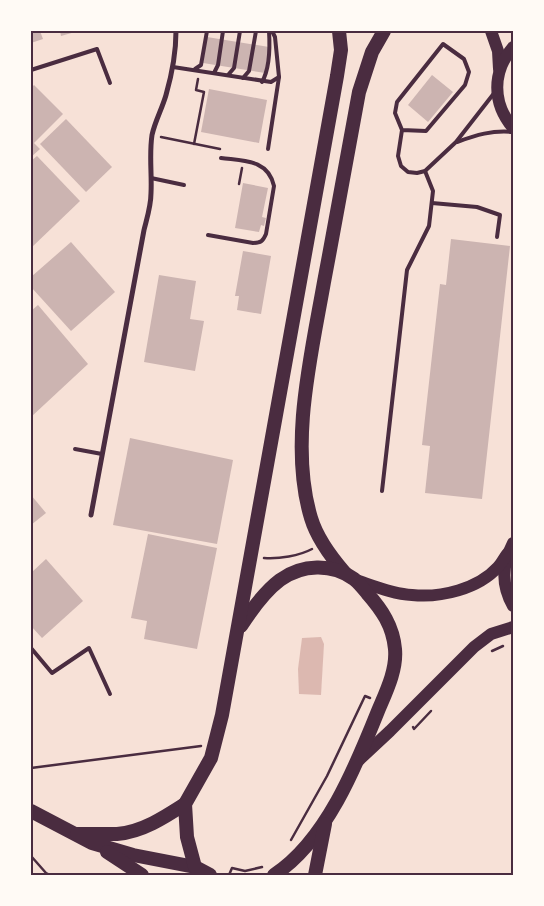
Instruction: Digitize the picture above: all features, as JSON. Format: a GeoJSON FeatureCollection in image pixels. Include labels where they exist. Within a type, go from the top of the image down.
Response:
{"type":"FeatureCollection","features":[{"type":"Feature","properties":{"kind":"highway"},"geometry":{"type":"LineString","coordinates":[[74,834],[119,834],[154,822],[185,804],[206,769],[216,744],[338,76],[341,50],[339,31]]}},
{"type":"Feature","properties":{"kind":"highway"},"geometry":{"type":"LineString","coordinates":[[274,875],[295,858],[325,821],[359,760],[393,669],[395,650],[392,631],[386,617],[377,604],[350,576],[323,543],[312,520],[307,503],[302,464],[302,424],[312,348],[359,92],[372,52],[384,31]]}},
{"type":"Feature","properties":{"kind":"highway"},"geometry":{"type":"LineString","coordinates":[[238,630],[264,594],[289,574],[299,570],[321,567],[350,576]]}},
{"type":"Feature","properties":{"kind":"highway"},"geometry":{"type":"LineString","coordinates":[[185,804],[187,837],[200,872]]}},
{"type":"Feature","properties":{"kind":"highway"},"geometry":{"type":"LineString","coordinates":[[31,811],[92,842],[133,855],[200,872]]}},
{"type":"Feature","properties":{"kind":"highway"},"geometry":{"type":"LineString","coordinates":[[315,875],[325,821]]}},
{"type":"Feature","properties":{"kind":"highway"},"geometry":{"type":"LineString","coordinates":[[92,842],[142,875]]}},
{"type":"Feature","properties":{"kind":"main road"},"geometry":{"type":"LineString","coordinates":[[491,31],[498,51],[499,68],[496,91],[499,107],[505,119],[513,128]]}},
{"type":"Feature","properties":{"kind":"main road"},"geometry":{"type":"LineString","coordinates":[[499,68],[513,47]]}},
{"type":"Feature","properties":{"kind":"main road"},"geometry":{"type":"LineString","coordinates":[[350,576],[395,592],[412,595],[444,594],[464,588],[483,579],[498,567],[510,548]]}},
{"type":"Feature","properties":{"kind":"main road"},"geometry":{"type":"LineString","coordinates":[[510,548],[505,564],[505,584],[513,606]]}},
{"type":"Feature","properties":{"kind":"main road"},"geometry":{"type":"LineString","coordinates":[[359,760],[474,647],[491,634],[513,628]]}},
{"type":"Feature","properties":{"kind":"street"},"geometry":{"type":"LineString","coordinates":[[90,515],[144,230],[150,208],[152,136],[166,96],[173,67],[176,31]]}},
{"type":"Feature","properties":{"kind":"lane"},"geometry":{"type":"LineString","coordinates":[[197,70],[201,65],[207,31]]}},
{"type":"Feature","properties":{"kind":"lane"},"geometry":{"type":"LineString","coordinates":[[214,73],[218,65],[223,31]]}},
{"type":"Feature","properties":{"kind":"lane"},"geometry":{"type":"LineString","coordinates":[[228,75],[234,68],[240,31]]}},
{"type":"Feature","properties":{"kind":"lane"},"geometry":{"type":"LineString","coordinates":[[244,78],[249,70],[256,31]]}},
{"type":"Feature","properties":{"kind":"lane"},"geometry":{"type":"LineString","coordinates":[[262,82],[265,76],[271,31]]}},
{"type":"Feature","properties":{"kind":"lane"},"geometry":{"type":"LineString","coordinates":[[268,149],[279,77],[275,37],[271,31]]}},
{"type":"Feature","properties":{"kind":"lane"},"geometry":{"type":"LineString","coordinates":[[402,130],[426,131],[465,85],[469,72],[464,59],[444,44],[397,102],[395,113],[402,130],[398,156],[401,166],[408,172],[417,174],[425,171],[456,142],[496,91]]}},
{"type":"Feature","properties":{"kind":"lane"},"geometry":{"type":"LineString","coordinates":[[31,70],[97,50],[110,83]]}},
{"type":"Feature","properties":{"kind":"lane"},"geometry":{"type":"LineString","coordinates":[[173,67],[262,82],[272,82],[279,77]]}},
{"type":"Feature","properties":{"kind":"lane"},"geometry":{"type":"LineString","coordinates":[[456,142],[484,133],[498,131],[513,132]]}},
{"type":"Feature","properties":{"kind":"lane"},"geometry":{"type":"LineString","coordinates":[[208,235],[259,243],[266,234],[274,186],[273,180],[264,167],[257,164],[221,158]]}},
{"type":"Feature","properties":{"kind":"lane"},"geometry":{"type":"LineString","coordinates":[[382,491],[407,270],[429,226],[434,191],[425,171]]}},
{"type":"Feature","properties":{"kind":"lane"},"geometry":{"type":"LineString","coordinates":[[151,178],[184,185]]}},
{"type":"Feature","properties":{"kind":"lane"},"geometry":{"type":"LineString","coordinates":[[432,203],[477,207],[500,215],[497,237]]}},
{"type":"Feature","properties":{"kind":"lane"},"geometry":{"type":"LineString","coordinates":[[74,449],[102,454]]}},
{"type":"Feature","properties":{"kind":"lane"},"geometry":{"type":"LineString","coordinates":[[31,648],[52,673],[89,648],[110,694]]}},
{"type":"Feature","properties":{"kind":"path"},"geometry":{"type":"LineString","coordinates":[[194,144],[204,92],[196,90],[197,70]]}},
{"type":"Feature","properties":{"kind":"path"},"geometry":{"type":"LineString","coordinates":[[152,136],[228,150]]}},
{"type":"Feature","properties":{"kind":"path"},"geometry":{"type":"LineString","coordinates":[[239,184],[243,161]]}},
{"type":"Feature","properties":{"kind":"path"},"geometry":{"type":"LineString","coordinates":[[250,555],[274,559],[306,552],[323,543]]}},
{"type":"Feature","properties":{"kind":"path"},"geometry":{"type":"LineString","coordinates":[[31,768],[216,744]]}},
{"type":"Feature","properties":{"kind":"path"},"geometry":{"type":"LineString","coordinates":[[31,856],[48,874]]}},
{"type":"Feature","properties":{"kind":"shaded area"},"geometry":{"type":"Polygon","coordinates":[[[321,637],[324,644],[321,695],[299,694],[298,669],[302,638],[321,637]]]}},
{"type":"Feature","properties":{"kind":"building"},"geometry":{"type":"Polygon","coordinates":[[[31,31],[40,31],[43,39],[31,43],[31,31]]]}},
{"type":"Feature","properties":{"kind":"building"},"geometry":{"type":"Polygon","coordinates":[[[60,31],[75,31],[75,32],[61,36],[60,31]]]}},
{"type":"Feature","properties":{"kind":"building"},"geometry":{"type":"Polygon","coordinates":[[[207,37],[269,47],[265,73],[203,63],[207,37]]]}},
{"type":"Feature","properties":{"kind":"building"},"geometry":{"type":"Polygon","coordinates":[[[432,75],[453,92],[428,122],[408,105],[432,75]]]}},
{"type":"Feature","properties":{"kind":"building"},"geometry":{"type":"Polygon","coordinates":[[[34,85],[63,114],[34,143],[40,149],[31,157],[31,88],[34,85]]]}},
{"type":"Feature","properties":{"kind":"building"},"geometry":{"type":"Polygon","coordinates":[[[209,89],[267,100],[259,143],[201,132],[209,89]]]}},
{"type":"Feature","properties":{"kind":"building"},"geometry":{"type":"Polygon","coordinates":[[[66,119],[112,167],[86,192],[40,144],[66,119]]]}},
{"type":"Feature","properties":{"kind":"building"},"geometry":{"type":"Polygon","coordinates":[[[37,156],[80,201],[31,248],[31,161],[37,156]]]}},
{"type":"Feature","properties":{"kind":"building"},"geometry":{"type":"Polygon","coordinates":[[[243,183],[268,188],[262,217],[266,218],[264,226],[261,225],[259,232],[235,228],[243,183]]]}},
{"type":"Feature","properties":{"kind":"building"},"geometry":{"type":"Polygon","coordinates":[[[451,239],[510,246],[482,499],[425,493],[430,446],[422,445],[440,284],[446,285],[451,239]]]}},
{"type":"Feature","properties":{"kind":"building"},"geometry":{"type":"Polygon","coordinates":[[[71,242],[115,292],[71,331],[31,287],[31,277],[71,242]]]}},
{"type":"Feature","properties":{"kind":"building"},"geometry":{"type":"Polygon","coordinates":[[[243,251],[271,256],[261,314],[237,310],[239,296],[235,296],[243,251]]]}},
{"type":"Feature","properties":{"kind":"building"},"geometry":{"type":"Polygon","coordinates":[[[159,275],[196,281],[190,319],[204,321],[195,371],[144,362],[159,275]]]}},
{"type":"Feature","properties":{"kind":"building"},"geometry":{"type":"Polygon","coordinates":[[[38,305],[88,364],[31,417],[31,311],[38,305]]]}},
{"type":"Feature","properties":{"kind":"building"},"geometry":{"type":"Polygon","coordinates":[[[130,438],[233,460],[217,544],[113,525],[130,438]]]}},
{"type":"Feature","properties":{"kind":"building"},"geometry":{"type":"Polygon","coordinates":[[[31,495],[46,513],[31,525],[31,495]]]}},
{"type":"Feature","properties":{"kind":"building"},"geometry":{"type":"Polygon","coordinates":[[[148,534],[217,548],[197,649],[144,639],[147,621],[131,618],[148,534]]]}},
{"type":"Feature","properties":{"kind":"building"},"geometry":{"type":"Polygon","coordinates":[[[46,559],[83,601],[42,638],[31,626],[31,573],[46,559]]]}}]}
